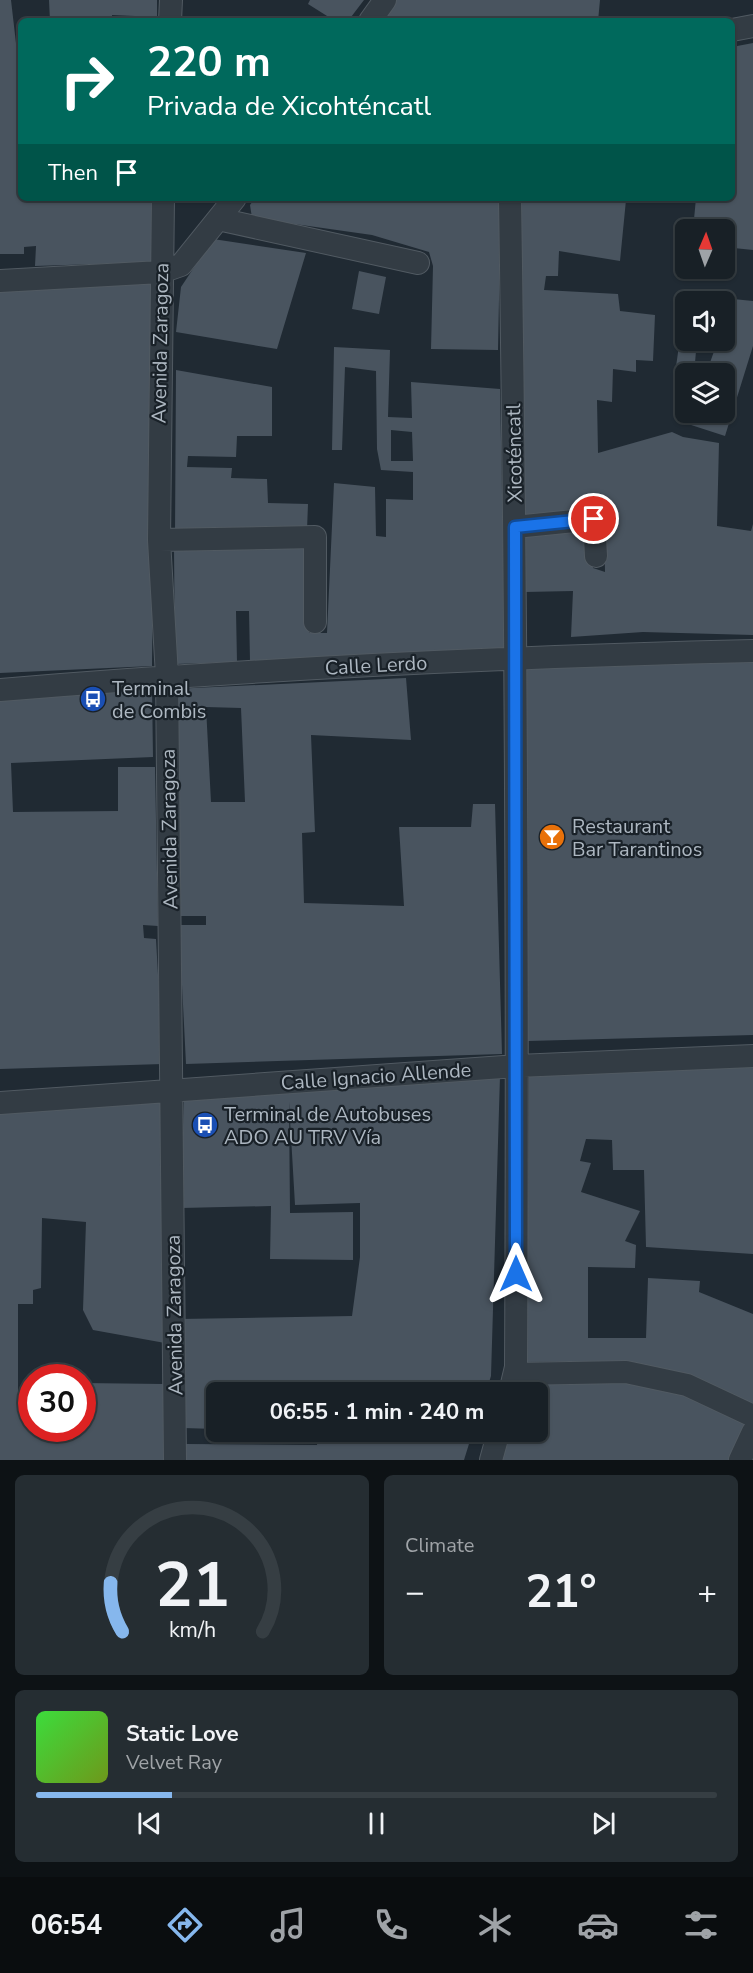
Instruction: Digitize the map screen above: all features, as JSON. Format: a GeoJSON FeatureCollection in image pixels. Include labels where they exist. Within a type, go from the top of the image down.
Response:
{"type":"FeatureCollection","features":[{"type":"Feature","properties":{"kind":"street"},"geometry":{"type":"LineString","coordinates":[[170,18],[171,0]]}},
{"type":"Feature","properties":{"kind":"street"},"geometry":{"type":"LineString","coordinates":[[372,18],[385,0]]}},
{"type":"Feature","properties":{"kind":"street"},"geometry":{"type":"LineString","coordinates":[[735,29],[753,26]]}},
{"type":"Feature","properties":{"kind":"street","name":"Avenida Zaragoza"},"geometry":{"type":"LineString","coordinates":[[164,201],[171,268],[159,540],[167,676],[175,1460]]}},
{"type":"Feature","properties":{"kind":"street"},"geometry":{"type":"LineString","coordinates":[[0,281],[171,268],[233,201]]}},
{"type":"Feature","properties":{"kind":"street","name":"Xicoténcatl"},"geometry":{"type":"LineString","coordinates":[[510,201],[516,657],[517,1066],[514,1378]]}},
{"type":"Feature","properties":{"kind":"street"},"geometry":{"type":"LineString","coordinates":[[218,219],[418,263]]}},
{"type":"Feature","properties":{"kind":"street"},"geometry":{"type":"LineString","coordinates":[[515,527],[594,519],[596,556]]}},
{"type":"Feature","properties":{"kind":"street"},"geometry":{"type":"LineString","coordinates":[[159,540],[315,537],[315,622]]}},
{"type":"Feature","properties":{"kind":"street","name":"Calle Lerdo"},"geometry":{"type":"LineString","coordinates":[[0,690],[167,676],[516,657],[753,651]]}},
{"type":"Feature","properties":{"kind":"street","name":"Calle Ignacio Allende"},"geometry":{"type":"LineString","coordinates":[[0,1102],[517,1066],[753,1056]]}},
{"type":"Feature","properties":{"kind":"street"},"geometry":{"type":"LineString","coordinates":[[514,1378],[626,1365],[690,1380],[753,1408]]}},
{"type":"Feature","properties":{"kind":"street"},"geometry":{"type":"LineString","coordinates":[[514,1378],[626,1372],[687,1384],[753,1416]]}},
{"type":"Feature","properties":{"kind":"street"},"geometry":{"type":"LineString","coordinates":[[740,1460],[753,1432]]}},
{"type":"Feature","properties":{"kind":"street"},"geometry":{"type":"LineString","coordinates":[[491,1460],[496,1442]]}},
{"type":"Feature","properties":{"kind":"street"},"geometry":{"type":"LineString","coordinates":[[748,1460],[753,1449]]}},
{"type":"Feature","properties":{"kind":"building"},"geometry":{"type":"Polygon","coordinates":[[[0,0],[11,0],[18,52],[18,201],[159,201],[159,262],[35,266],[36,246],[24,247],[24,254],[0,254],[0,0]]]}},
{"type":"Feature","properties":{"kind":"building"},"geometry":{"type":"Polygon","coordinates":[[[49,0],[157,0],[157,17],[112,15],[112,18],[50,18],[49,0]]]}},
{"type":"Feature","properties":{"kind":"building"},"geometry":{"type":"Polygon","coordinates":[[[310,0],[364,0],[350,18],[330,18],[308,4],[310,0]]]}},
{"type":"Feature","properties":{"kind":"building"},"geometry":{"type":"Polygon","coordinates":[[[396,0],[600,0],[598,18],[385,18],[396,0]]]}},
{"type":"Feature","properties":{"kind":"building"},"geometry":{"type":"Polygon","coordinates":[[[753,43],[753,250],[735,248],[735,219],[694,219],[696,201],[735,201],[735,46],[753,43]]]}},
{"type":"Feature","properties":{"kind":"building"},"geometry":{"type":"Polygon","coordinates":[[[253,201],[501,201],[498,350],[431,349],[433,266],[429,252],[372,235],[252,218],[250,205],[253,201]]]}},
{"type":"Feature","properties":{"kind":"building"},"geometry":{"type":"Polygon","coordinates":[[[519,201],[626,201],[620,261],[559,251],[558,276],[546,276],[544,290],[618,294],[620,311],[655,315],[653,361],[636,360],[636,372],[613,369],[612,402],[597,400],[598,453],[672,432],[683,437],[719,443],[717,526],[751,531],[753,524],[753,635],[643,632],[571,637],[573,591],[525,592],[522,530],[590,527],[593,568],[605,572],[604,513],[520,515],[519,201]]]}},
{"type":"Feature","properties":{"kind":"building"},"geometry":{"type":"Polygon","coordinates":[[[213,239],[306,253],[277,349],[176,332],[181,287],[213,239]]]}},
{"type":"Feature","properties":{"kind":"building"},"geometry":{"type":"Polygon","coordinates":[[[359,271],[386,277],[379,314],[352,309],[359,271]]]}},
{"type":"Feature","properties":{"kind":"building"},"geometry":{"type":"Polygon","coordinates":[[[156,282],[152,666],[0,673],[0,288],[156,282]]]}},
{"type":"Feature","properties":{"kind":"building"},"geometry":{"type":"Polygon","coordinates":[[[735,299],[753,301],[753,346],[735,404],[735,363],[710,363],[714,351],[735,351],[735,299]]]}},
{"type":"Feature","properties":{"kind":"building"},"geometry":{"type":"Polygon","coordinates":[[[334,347],[390,350],[388,417],[412,418],[411,382],[500,389],[505,651],[250,661],[249,611],[236,611],[237,662],[175,664],[174,549],[308,548],[309,633],[327,633],[334,483],[375,487],[376,536],[386,537],[386,499],[413,500],[413,472],[381,470],[377,449],[376,371],[345,367],[342,450],[332,450],[334,347]],[[391,430],[391,461],[413,461],[412,432],[391,430]]]}},
{"type":"Feature","properties":{"kind":"building"},"geometry":{"type":"Polygon","coordinates":[[[678,351],[696,351],[695,363],[677,363],[678,351]]]}},
{"type":"Feature","properties":{"kind":"building"},"geometry":{"type":"Polygon","coordinates":[[[176,370],[272,387],[272,436],[237,436],[236,457],[188,456],[187,467],[232,468],[231,478],[267,479],[268,503],[308,504],[307,530],[175,534],[176,370]]]}},
{"type":"Feature","properties":{"kind":"building"},"geometry":{"type":"Polygon","coordinates":[[[688,423],[729,423],[725,436],[688,423]]]}},
{"type":"Feature","properties":{"kind":"building"},"geometry":{"type":"Polygon","coordinates":[[[753,653],[753,1035],[528,1041],[522,662],[753,653]]]}},
{"type":"Feature","properties":{"kind":"building"},"geometry":{"type":"Polygon","coordinates":[[[406,678],[411,740],[311,735],[315,832],[302,833],[304,903],[404,906],[399,827],[471,827],[473,804],[495,804],[502,1054],[186,1064],[179,925],[206,925],[206,916],[180,916],[173,689],[406,678]],[[206,707],[211,802],[245,802],[241,708],[206,707]]]}},
{"type":"Feature","properties":{"kind":"building"},"geometry":{"type":"Polygon","coordinates":[[[152,689],[153,757],[11,763],[13,812],[118,811],[118,767],[155,767],[158,926],[143,925],[144,938],[156,939],[163,1064],[0,1069],[0,699],[152,689]]]}},
{"type":"Feature","properties":{"kind":"building"},"geometry":{"type":"Polygon","coordinates":[[[753,1063],[753,1254],[646,1247],[644,1170],[613,1170],[612,1140],[586,1139],[580,1161],[591,1163],[581,1192],[640,1211],[625,1241],[636,1245],[635,1268],[588,1267],[588,1338],[646,1338],[648,1278],[700,1281],[699,1292],[753,1314],[753,1404],[629,1361],[523,1362],[527,1336],[529,1077],[753,1063]]]}},
{"type":"Feature","properties":{"kind":"building"},"geometry":{"type":"Polygon","coordinates":[[[500,1076],[489,1382],[206,1382],[206,1429],[183,1428],[180,1319],[352,1316],[360,1257],[360,1203],[295,1205],[289,1102],[290,1213],[353,1212],[353,1260],[270,1259],[271,1206],[181,1208],[184,1093],[500,1076]]]}},
{"type":"Feature","properties":{"kind":"building"},"geometry":{"type":"Polygon","coordinates":[[[161,1100],[165,1343],[93,1330],[83,1310],[86,1222],[42,1218],[41,1288],[33,1290],[33,1304],[18,1304],[18,1442],[96,1442],[96,1383],[163,1384],[164,1460],[0,1460],[0,1107],[161,1100]]]}},
{"type":"Feature","properties":{"kind":"building"},"geometry":{"type":"Polygon","coordinates":[[[572,1376],[684,1390],[747,1417],[729,1460],[496,1460],[501,1442],[548,1442],[548,1382],[517,1382],[518,1377],[572,1376]]]}},
{"type":"Feature","properties":{"kind":"building"},"geometry":{"type":"Polygon","coordinates":[[[317,1442],[470,1442],[464,1460],[184,1460],[184,1444],[317,1445],[317,1442]]]}},
{"type":"Feature","properties":{"kind":"place","name":"Terminal de Combis"},"geometry":{"type":"Point","coordinates":[93,699]}},
{"type":"Feature","properties":{"kind":"place","name":"Restaurant Bar Tarantinos"},"geometry":{"type":"Point","coordinates":[552,837]}},
{"type":"Feature","properties":{"kind":"place","name":"Terminal de Autobuses ADO AU TRV Vía"},"geometry":{"type":"Point","coordinates":[205,1125]}},
{"type":"Feature","properties":{"kind":"route"},"geometry":{"type":"LineString","coordinates":[[516,1274],[515,527],[594,519]]}}]}
